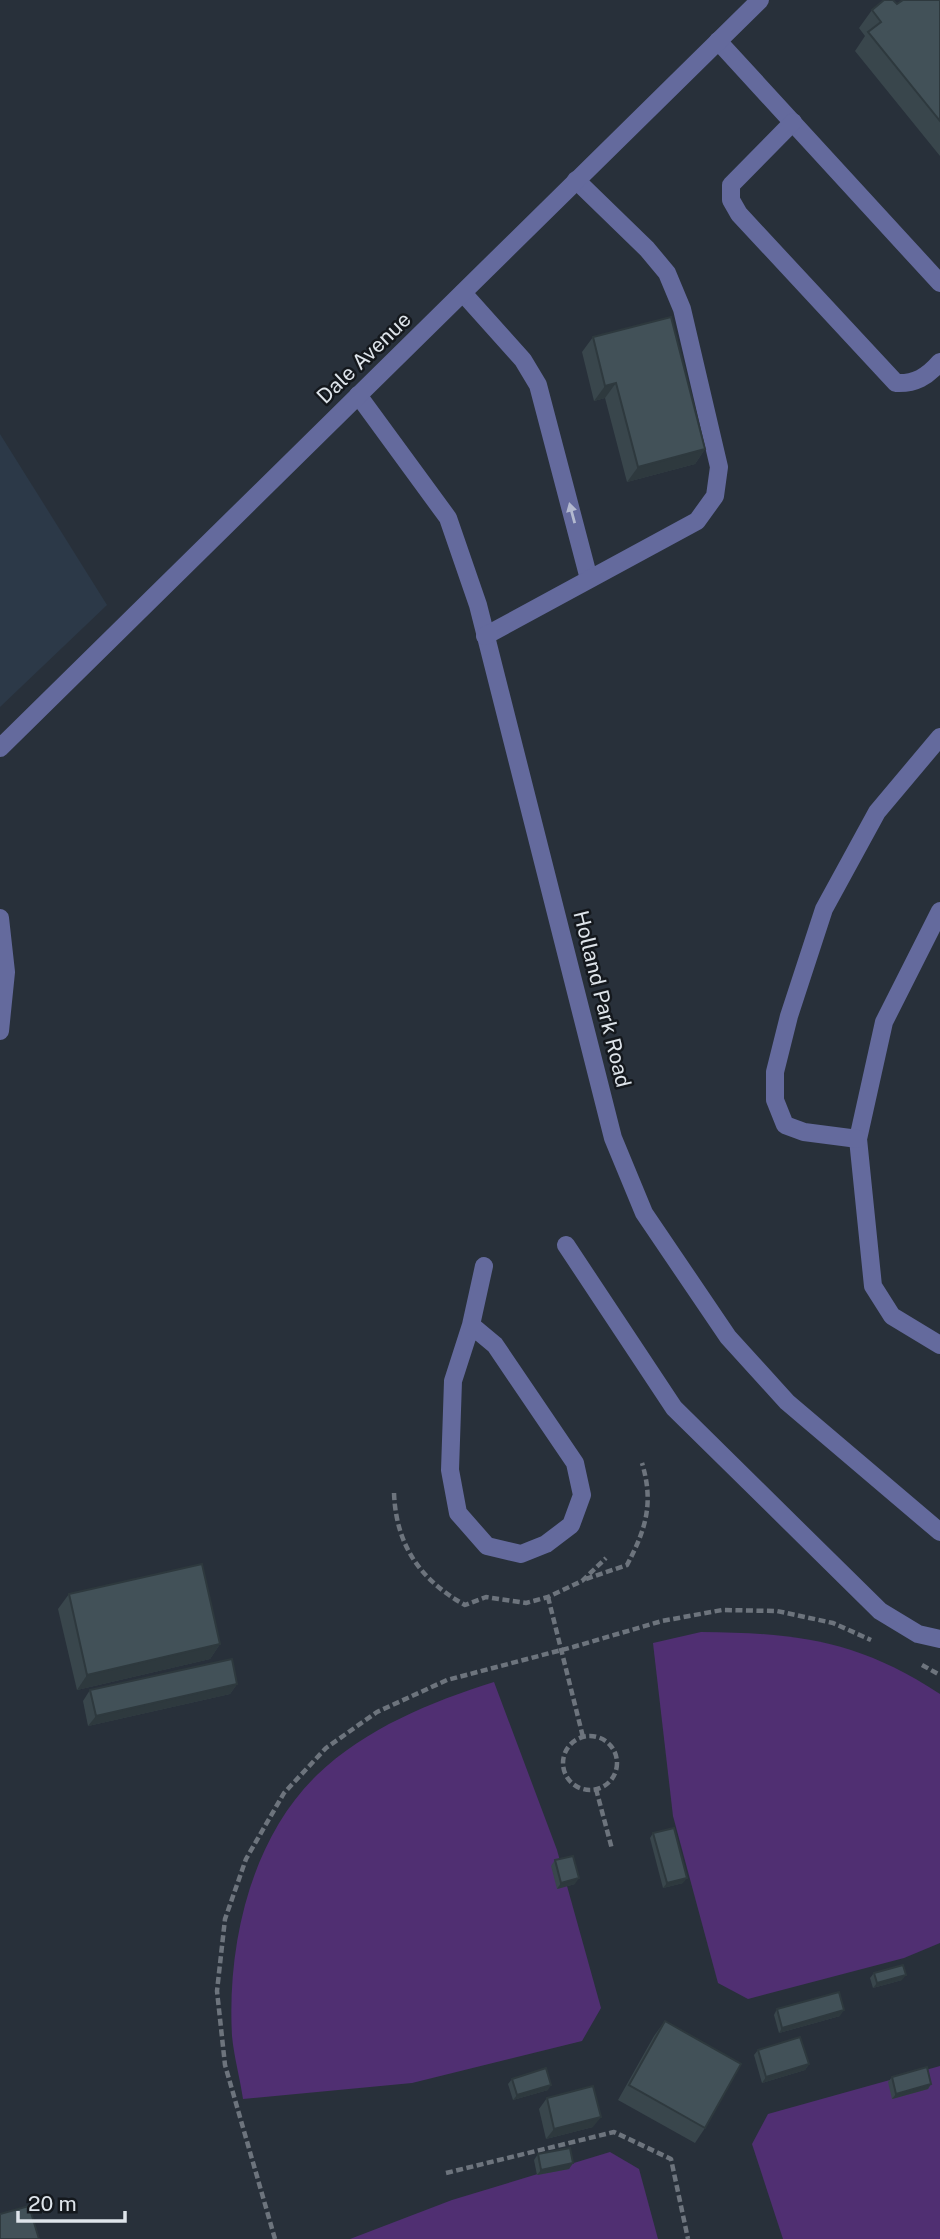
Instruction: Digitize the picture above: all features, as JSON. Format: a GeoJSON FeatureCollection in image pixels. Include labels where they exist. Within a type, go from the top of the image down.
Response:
{"type":"FeatureCollection","features":[{"type":"Feature","properties":{"kind":"street","name":"Dale Avenue"},"geometry":{"type":"LineString","coordinates":[[0,748],[760,0]]}},
{"type":"Feature","properties":{"kind":"street"},"geometry":{"type":"LineString","coordinates":[[718,41],[940,283]]}},
{"type":"Feature","properties":{"kind":"street"},"geometry":{"type":"LineString","coordinates":[[793,122],[731,186],[731,200],[739,214],[896,383],[911,384],[930,373],[940,362]]}},
{"type":"Feature","properties":{"kind":"street"},"geometry":{"type":"LineString","coordinates":[[485,636],[697,522],[715,496],[719,467],[682,309],[667,273],[647,249],[576,180]]}},
{"type":"Feature","properties":{"kind":"street"},"geometry":{"type":"LineString","coordinates":[[463,293],[523,360],[538,385],[589,579]]}},
{"type":"Feature","properties":{"kind":"street","name":"Holland Park Road"},"geometry":{"type":"LineString","coordinates":[[358,395],[448,518],[478,605],[613,1138],[644,1213],[728,1337],[787,1402],[940,1532]]}},
{"type":"Feature","properties":{"kind":"street"},"geometry":{"type":"LineString","coordinates":[[858,1139],[804,1132],[785,1125],[775,1100],[775,1072],[789,1016],[824,909],[877,813],[940,737]]}},
{"type":"Feature","properties":{"kind":"street"},"geometry":{"type":"LineString","coordinates":[[940,911],[884,1022],[858,1139],[873,1286],[892,1317],[940,1345]]}},
{"type":"Feature","properties":{"kind":"street"},"geometry":{"type":"LineString","coordinates":[[0,918],[6,972],[0,1031]]}},
{"type":"Feature","properties":{"kind":"street"},"geometry":{"type":"LineString","coordinates":[[566,1245],[674,1408],[880,1611],[918,1634],[940,1639]]}},
{"type":"Feature","properties":{"kind":"street"},"geometry":{"type":"LineString","coordinates":[[471,1325],[495,1345],[575,1463],[582,1495],[571,1525],[546,1544],[521,1554],[487,1546],[458,1514],[450,1470],[453,1381],[471,1325],[484,1266]]}},
{"type":"Feature","properties":{"kind":"path"},"geometry":{"type":"LineString","coordinates":[[394,1493],[395,1516],[406,1547],[430,1582],[465,1605],[486,1597],[526,1603],[548,1597],[584,1579],[627,1564],[641,1538],[648,1505],[648,1484],[642,1463]]}},
{"type":"Feature","properties":{"kind":"path"},"geometry":{"type":"LineString","coordinates":[[584,1579],[606,1558]]}},
{"type":"Feature","properties":{"kind":"path"},"geometry":{"type":"LineString","coordinates":[[548,1597],[583,1737]]}},
{"type":"Feature","properties":{"kind":"path"},"geometry":{"type":"LineString","coordinates":[[275,2239],[225,2065],[217,1991],[225,1919],[246,1859],[284,1793],[326,1748],[377,1712],[447,1680],[662,1621],[722,1610],[777,1611],[833,1623],[883,1645]]}},
{"type":"Feature","properties":{"kind":"path"},"geometry":{"type":"LineString","coordinates":[[918,1662],[940,1675]]}},
{"type":"Feature","properties":{"kind":"path"},"geometry":{"type":"LineString","coordinates":[[595,1736],[604,1739],[615,1752],[617,1769],[613,1777],[607,1784],[596,1789],[581,1788],[574,1784],[564,1769],[566,1751],[571,1744],[583,1737],[595,1736]]}},
{"type":"Feature","properties":{"kind":"path"},"geometry":{"type":"LineString","coordinates":[[596,1789],[612,1849]]}},
{"type":"Feature","properties":{"kind":"path"},"geometry":{"type":"LineString","coordinates":[[446,2173],[614,2132],[671,2159],[688,2239]]}},
{"type":"Feature","properties":{"kind":"shaded area"},"geometry":{"type":"Polygon","coordinates":[[[0,434],[107,605],[0,707],[0,434]]]}},
{"type":"Feature","properties":{"kind":"shaded area"},"geometry":{"type":"Polygon","coordinates":[[[701,1632],[768,1635],[826,1643],[881,1662],[940,1694],[940,1943],[904,1958],[748,1999],[718,1983],[673,1816],[653,1643],[701,1632]]]}},
{"type":"Feature","properties":{"kind":"shaded area"},"geometry":{"type":"Polygon","coordinates":[[[494,1682],[557,1850],[601,2008],[582,2041],[412,2083],[243,2099],[232,2036],[234,1966],[248,1896],[259,1862],[275,1831],[294,1801],[317,1775],[356,1743],[400,1718],[494,1682]]]}},
{"type":"Feature","properties":{"kind":"shaded area"},"geometry":{"type":"Polygon","coordinates":[[[940,2066],[940,2239],[783,2239],[752,2144],[768,2114],[940,2066]]]}},
{"type":"Feature","properties":{"kind":"shaded area"},"geometry":{"type":"Polygon","coordinates":[[[610,2152],[639,2169],[658,2239],[350,2239],[452,2200],[610,2152]]]}},
{"type":"Feature","properties":{"kind":"building"},"geometry":{"type":"Polygon","coordinates":[[[884,0],[893,0],[897,4],[903,0],[940,0],[940,121],[868,32],[881,22],[872,10],[884,0]]]}},
{"type":"Feature","properties":{"kind":"building"},"geometry":{"type":"Polygon","coordinates":[[[671,317],[705,449],[638,467],[616,383],[605,386],[593,337],[671,317]]]}},
{"type":"Feature","properties":{"kind":"building"},"geometry":{"type":"Polygon","coordinates":[[[202,1564],[220,1644],[87,1675],[69,1594],[202,1564]]]}},
{"type":"Feature","properties":{"kind":"building"},"geometry":{"type":"Polygon","coordinates":[[[232,1659],[237,1684],[96,1716],[90,1690],[232,1659]]]}},
{"type":"Feature","properties":{"kind":"building"},"geometry":{"type":"Polygon","coordinates":[[[674,1828],[687,1878],[667,1883],[653,1833],[674,1828]]]}},
{"type":"Feature","properties":{"kind":"building"},"geometry":{"type":"Polygon","coordinates":[[[573,1856],[579,1878],[561,1883],[555,1860],[573,1856]]]}},
{"type":"Feature","properties":{"kind":"building"},"geometry":{"type":"Polygon","coordinates":[[[903,1965],[906,1975],[877,1983],[874,1973],[903,1965]]]}},
{"type":"Feature","properties":{"kind":"building"},"geometry":{"type":"Polygon","coordinates":[[[839,1992],[844,2010],[782,2028],[777,2009],[839,1992]]]}},
{"type":"Feature","properties":{"kind":"building"},"geometry":{"type":"Polygon","coordinates":[[[665,2021],[741,2064],[705,2128],[629,2085],[665,2021]]]}},
{"type":"Feature","properties":{"kind":"building"},"geometry":{"type":"Polygon","coordinates":[[[800,2037],[809,2064],[766,2077],[758,2050],[800,2037]]]}},
{"type":"Feature","properties":{"kind":"building"},"geometry":{"type":"Polygon","coordinates":[[[927,2067],[931,2084],[896,2094],[892,2077],[927,2067]]]}},
{"type":"Feature","properties":{"kind":"building"},"geometry":{"type":"Polygon","coordinates":[[[546,2068],[551,2085],[517,2095],[512,2079],[546,2068]]]}},
{"type":"Feature","properties":{"kind":"building"},"geometry":{"type":"Polygon","coordinates":[[[593,2086],[601,2117],[554,2129],[547,2098],[593,2086]]]}},
{"type":"Feature","properties":{"kind":"building"},"geometry":{"type":"Polygon","coordinates":[[[570,2148],[573,2163],[541,2170],[538,2154],[570,2148]]]}},
{"type":"Feature","properties":{"kind":"building"},"geometry":{"type":"Polygon","coordinates":[[[29,2206],[39,2239],[0,2239],[0,2214],[29,2206]]]}}]}
